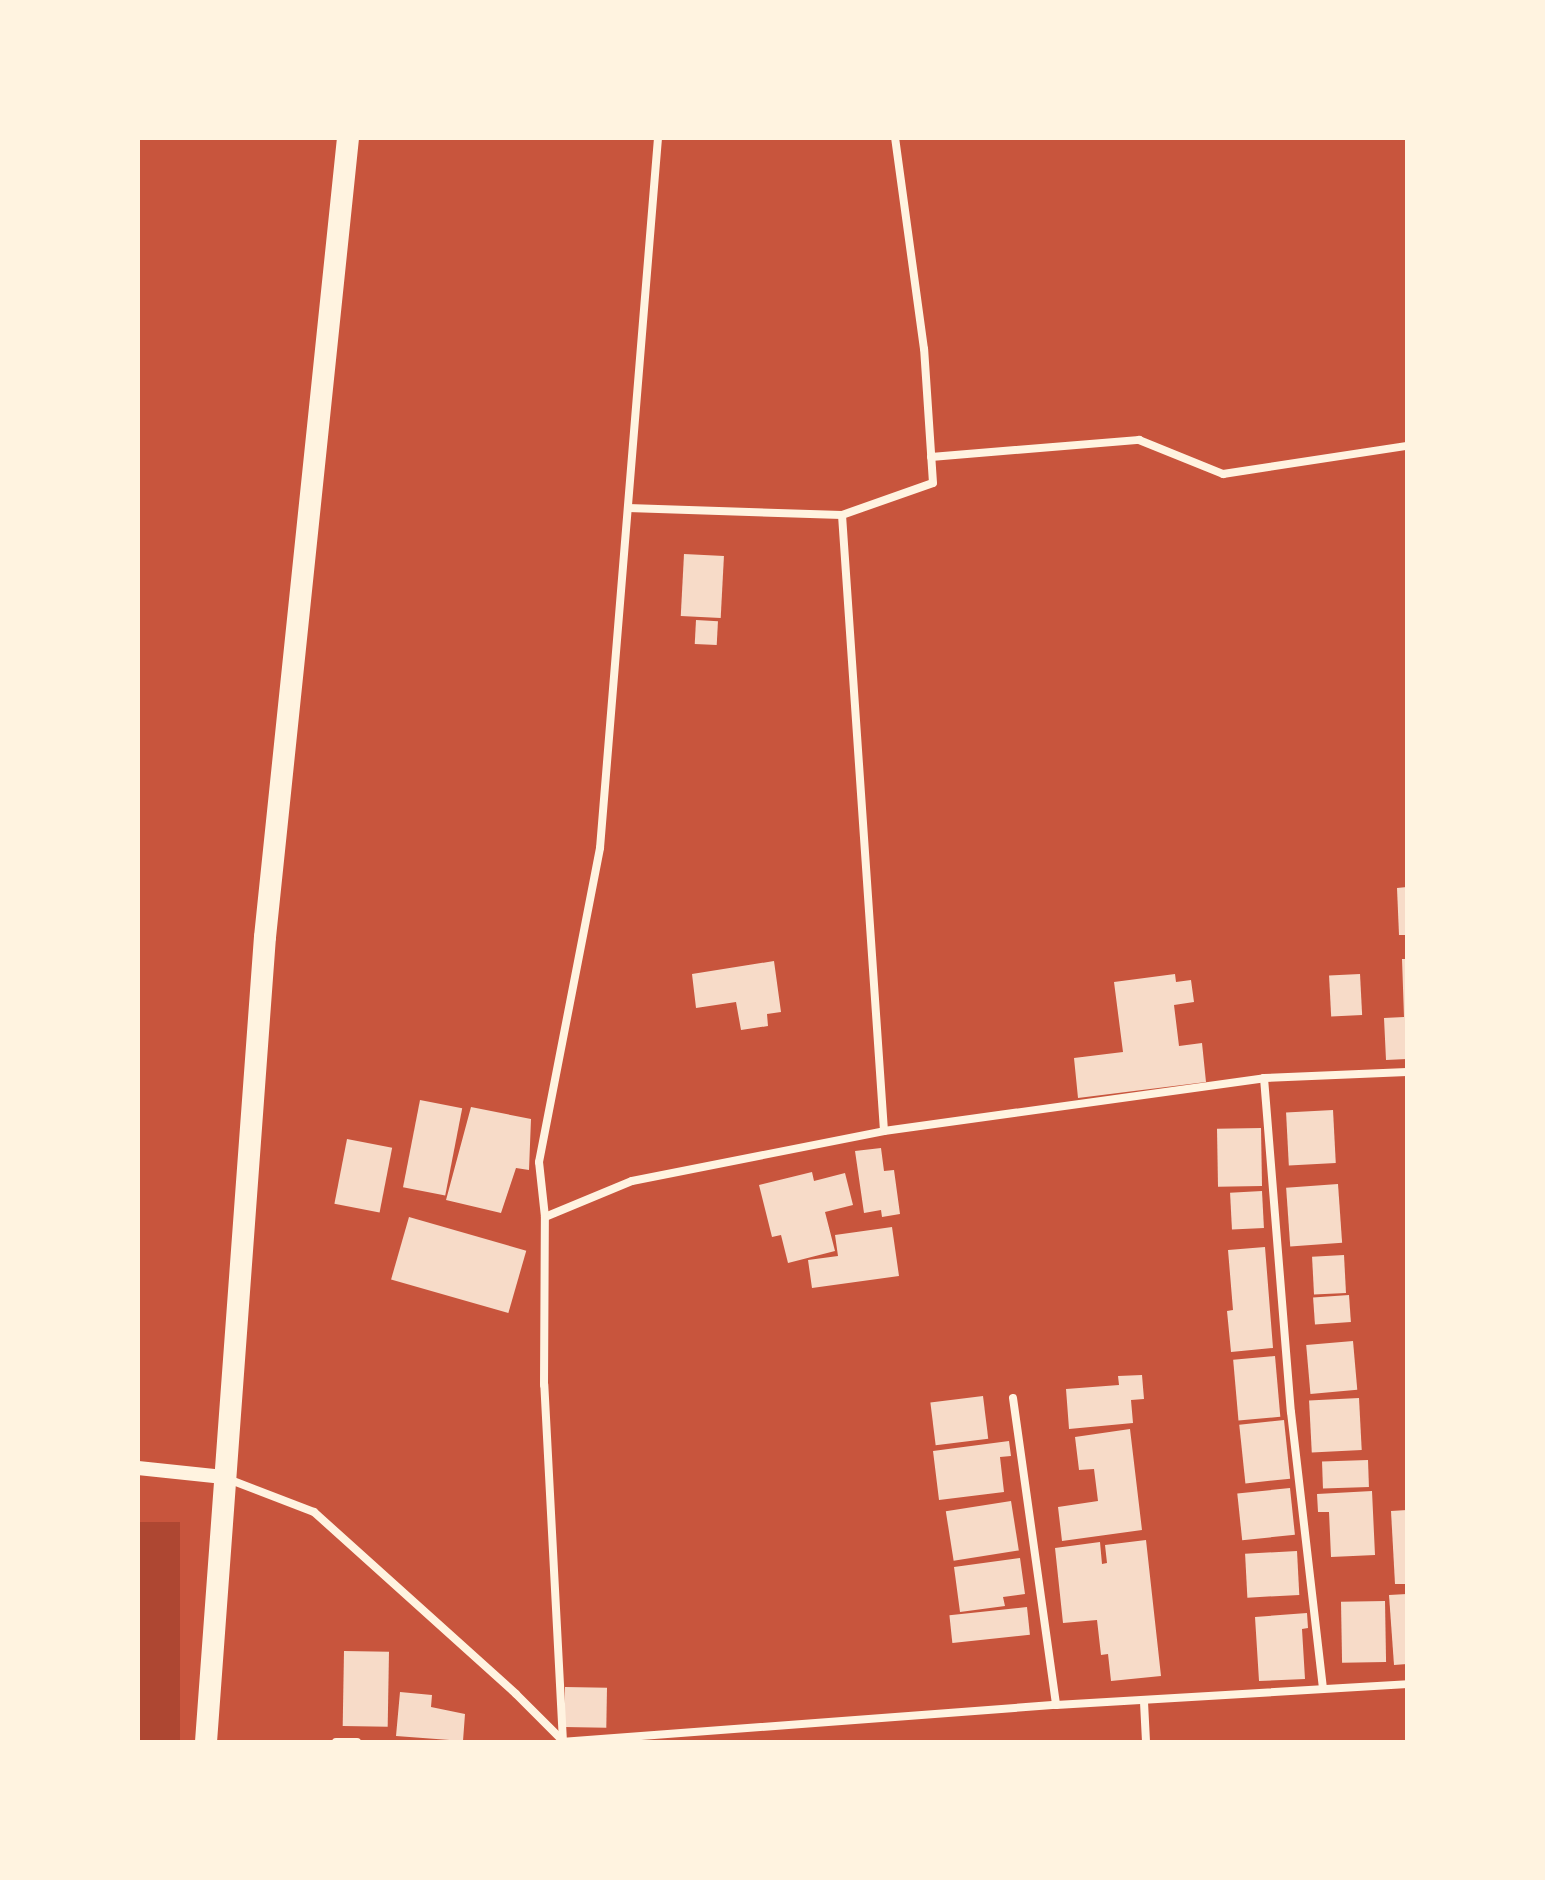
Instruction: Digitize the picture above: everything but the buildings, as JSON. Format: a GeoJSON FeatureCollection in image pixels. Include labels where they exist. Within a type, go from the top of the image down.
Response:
{"type":"FeatureCollection","features":[{"type":"Feature","properties":{"kind":"highway"},"geometry":{"type":"LineString","coordinates":[[206,1742],[213,1476],[241,1290],[265,937],[348,138]]}},
{"type":"Feature","properties":{"kind":"street"},"geometry":{"type":"LineString","coordinates":[[563,1742],[544,1385],[545,1217],[539,1162],[600,848],[658,138]]}},
{"type":"Feature","properties":{"kind":"street"},"geometry":{"type":"LineString","coordinates":[[628,508],[842,515],[933,483],[924,349],[895,138]]}},
{"type":"Feature","properties":{"kind":"street"},"geometry":{"type":"LineString","coordinates":[[931,457],[1139,440],[1223,474],[1407,446]]}},
{"type":"Feature","properties":{"kind":"street"},"geometry":{"type":"LineString","coordinates":[[842,515],[884,1131]]}},
{"type":"Feature","properties":{"kind":"street"},"geometry":{"type":"LineString","coordinates":[[545,1217],[632,1181],[884,1131],[1264,1078],[1407,1072]]}},
{"type":"Feature","properties":{"kind":"street"},"geometry":{"type":"LineString","coordinates":[[1264,1078],[1291,1412],[1323,1688]]}},
{"type":"Feature","properties":{"kind":"street"},"geometry":{"type":"LineString","coordinates":[[1013,1398],[1056,1705]]}},
{"type":"Feature","properties":{"kind":"street"},"geometry":{"type":"LineString","coordinates":[[138,1468],[213,1476],[314,1512],[516,1694],[563,1742],[1056,1705],[1407,1684]]}},
{"type":"Feature","properties":{"kind":"street"},"geometry":{"type":"LineString","coordinates":[[1144,1702],[1146,1742]]}},
{"type":"Feature","properties":{"kind":"street"},"geometry":{"type":"LineString","coordinates":[[336,1742],[357,1742]]}},
{"type":"Feature","properties":{"kind":"shaded area"},"geometry":{"type":"Polygon","coordinates":[[[138,1522],[180,1522],[180,1742],[138,1742],[138,1522]]]}}]}
